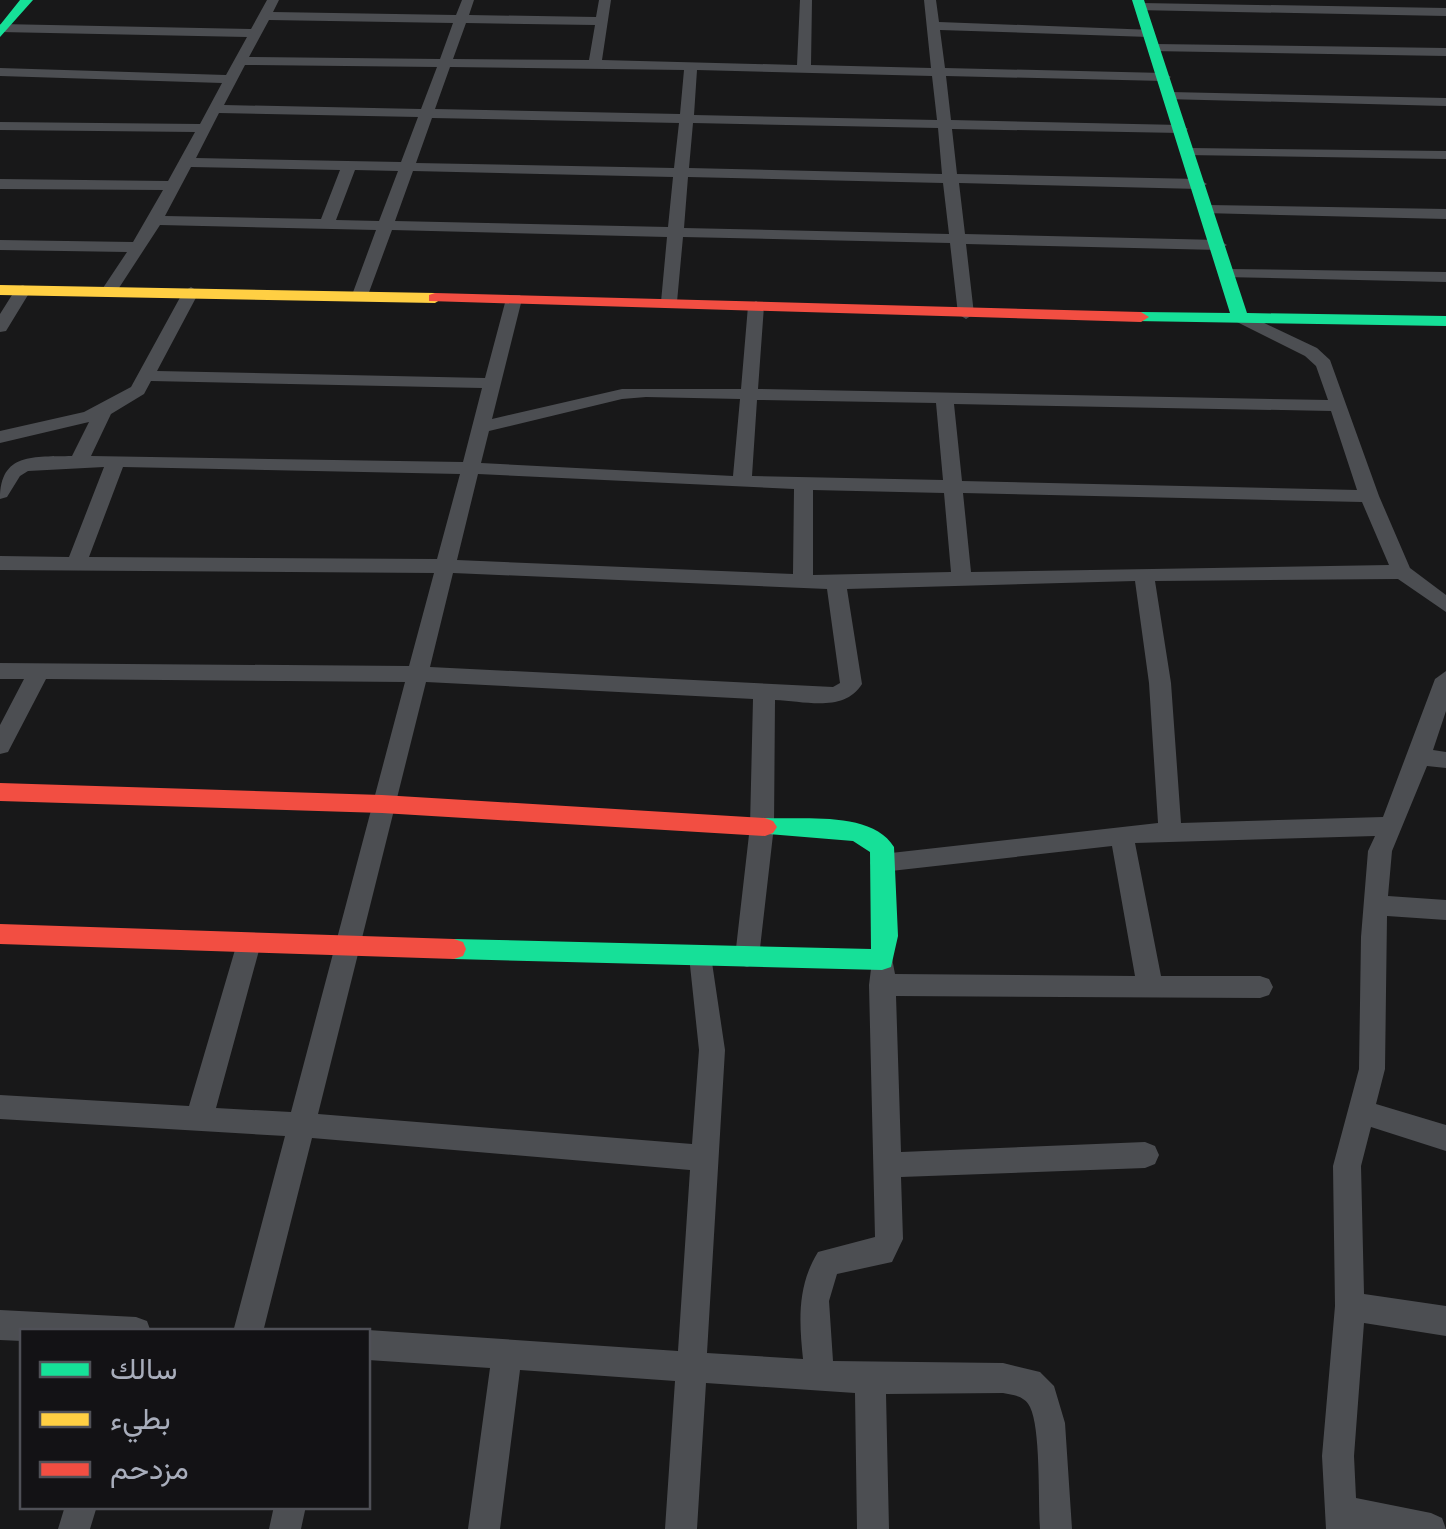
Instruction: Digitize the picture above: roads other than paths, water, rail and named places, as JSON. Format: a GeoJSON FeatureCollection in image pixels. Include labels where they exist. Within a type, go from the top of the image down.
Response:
{"type":"FeatureCollection","features":[{"type":"Feature","properties":{"kind":"street"},"geometry":{"type":"LineString","coordinates":[[1,30],[27,0]]}},
{"type":"Feature","properties":{"kind":"street"},"geometry":{"type":"LineString","coordinates":[[109,291],[155,220],[273,0]]}},
{"type":"Feature","properties":{"kind":"street"},"geometry":{"type":"LineString","coordinates":[[360,295],[468,0]]}},
{"type":"Feature","properties":{"kind":"street"},"geometry":{"type":"LineString","coordinates":[[595,64],[604,0]]}},
{"type":"Feature","properties":{"kind":"street"},"geometry":{"type":"LineString","coordinates":[[804,69],[806,0]]}},
{"type":"Feature","properties":{"kind":"street"},"geometry":{"type":"LineString","coordinates":[[930,0],[966,314]]}},
{"type":"Feature","properties":{"kind":"street"},"geometry":{"type":"LineString","coordinates":[[1446,12],[1140,3],[1239,316],[1311,352],[1324,364],[1369,496],[1402,572],[1446,604]]}},
{"type":"Feature","properties":{"kind":"street"},"geometry":{"type":"LineString","coordinates":[[264,16],[601,21]]}},
{"type":"Feature","properties":{"kind":"street"},"geometry":{"type":"LineString","coordinates":[[933,26],[1446,52]]}},
{"type":"Feature","properties":{"kind":"street"},"geometry":{"type":"LineString","coordinates":[[1,30],[255,33]]}},
{"type":"Feature","properties":{"kind":"street"},"geometry":{"type":"LineString","coordinates":[[241,60],[938,72],[1446,102]]}},
{"type":"Feature","properties":{"kind":"street"},"geometry":{"type":"LineString","coordinates":[[669,302],[691,67]]}},
{"type":"Feature","properties":{"kind":"street"},"geometry":{"type":"LineString","coordinates":[[0,72],[230,79]]}},
{"type":"Feature","properties":{"kind":"street"},"geometry":{"type":"LineString","coordinates":[[215,108],[942,123],[1446,155]]}},
{"type":"Feature","properties":{"kind":"street"},"geometry":{"type":"LineString","coordinates":[[1,127],[204,128]]}},
{"type":"Feature","properties":{"kind":"street"},"geometry":{"type":"LineString","coordinates":[[185,162],[1199,184]]}},
{"type":"Feature","properties":{"kind":"street"},"geometry":{"type":"LineString","coordinates":[[328,224],[349,164]]}},
{"type":"Feature","properties":{"kind":"street"},"geometry":{"type":"LineString","coordinates":[[0,184],[172,186]]}},
{"type":"Feature","properties":{"kind":"street"},"geometry":{"type":"LineString","coordinates":[[1208,210],[1446,214]]}},
{"type":"Feature","properties":{"kind":"street"},"geometry":{"type":"LineString","coordinates":[[155,220],[1219,245]]}},
{"type":"Feature","properties":{"kind":"street"},"geometry":{"type":"LineString","coordinates":[[0,246],[137,248]]}},
{"type":"Feature","properties":{"kind":"street"},"geometry":{"type":"LineString","coordinates":[[1228,274],[1446,277]]}},
{"type":"Feature","properties":{"kind":"street"},"geometry":{"type":"LineString","coordinates":[[0,327],[12,290],[669,302],[966,314],[1446,321]]}},
{"type":"Feature","properties":{"kind":"street"},"geometry":{"type":"LineString","coordinates":[[0,438],[104,410],[130,398],[192,292]]}},
{"type":"Feature","properties":{"kind":"street"},"geometry":{"type":"LineString","coordinates":[[249,1329],[514,299]]}},
{"type":"Feature","properties":{"kind":"street"},"geometry":{"type":"LineString","coordinates":[[742,482],[756,306]]}},
{"type":"Feature","properties":{"kind":"street"},"geometry":{"type":"LineString","coordinates":[[146,376],[492,383]]}},
{"type":"Feature","properties":{"kind":"street"},"geometry":{"type":"LineString","coordinates":[[481,427],[622,394],[1338,406]]}},
{"type":"Feature","properties":{"kind":"street"},"geometry":{"type":"LineString","coordinates":[[945,399],[962,580]]}},
{"type":"Feature","properties":{"kind":"street"},"geometry":{"type":"LineString","coordinates":[[79,462],[104,410]]}},
{"type":"Feature","properties":{"kind":"street"},"geometry":{"type":"LineString","coordinates":[[0,493],[13,472],[22,467],[116,462],[470,468],[742,482],[1369,496]]}},
{"type":"Feature","properties":{"kind":"street"},"geometry":{"type":"LineString","coordinates":[[76,565],[116,462]]}},
{"type":"Feature","properties":{"kind":"street"},"geometry":{"type":"LineString","coordinates":[[802,582],[804,482]]}},
{"type":"Feature","properties":{"kind":"street"},"geometry":{"type":"LineString","coordinates":[[0,563],[445,566],[836,583],[1068,574],[1402,572]]}},
{"type":"Feature","properties":{"kind":"street"},"geometry":{"type":"LineString","coordinates":[[1144,576],[1160,683],[1170,832]]}},
{"type":"Feature","properties":{"kind":"street"},"geometry":{"type":"LineString","coordinates":[[0,671],[417,674],[834,695],[849,690],[836,583]]}},
{"type":"Feature","properties":{"kind":"street"},"geometry":{"type":"LineString","coordinates":[[0,746],[38,672]]}},
{"type":"Feature","properties":{"kind":"street"},"geometry":{"type":"LineString","coordinates":[[1431,1529],[1342,1520],[1338,1456],[1350,1306],[1347,1166],[1372,1069],[1380,851],[1390,826],[1433,758],[1446,679]]}},
{"type":"Feature","properties":{"kind":"street"},"geometry":{"type":"LineString","coordinates":[[747,958],[762,826],[764,691]]}},
{"type":"Feature","properties":{"kind":"street"},"geometry":{"type":"LineString","coordinates":[[0,793],[382,804],[762,826],[857,832],[882,847],[889,1239],[882,1252],[828,1262],[819,1272],[819,1376]]}},
{"type":"Feature","properties":{"kind":"street"},"geometry":{"type":"LineString","coordinates":[[882,864],[1170,832],[1390,826]]}},
{"type":"Feature","properties":{"kind":"street"},"geometry":{"type":"LineString","coordinates":[[1122,836],[1150,986]]}},
{"type":"Feature","properties":{"kind":"street"},"geometry":{"type":"LineString","coordinates":[[1376,905],[1446,910]]}},
{"type":"Feature","properties":{"kind":"street"},"geometry":{"type":"LineString","coordinates":[[0,934],[701,956],[882,972],[1150,986],[1260,987]]}},
{"type":"Feature","properties":{"kind":"street"},"geometry":{"type":"LineString","coordinates":[[199,1119],[250,943]]}},
{"type":"Feature","properties":{"kind":"street"},"geometry":{"type":"LineString","coordinates":[[681,1529],[712,1050],[701,956]]}},
{"type":"Feature","properties":{"kind":"street"},"geometry":{"type":"LineString","coordinates":[[0,1106],[301,1125],[704,1158]]}},
{"type":"Feature","properties":{"kind":"street"},"geometry":{"type":"LineString","coordinates":[[1359,1111],[1446,1138]]}},
{"type":"Feature","properties":{"kind":"street"},"geometry":{"type":"LineString","coordinates":[[887,1165],[1145,1156]]}},
{"type":"Feature","properties":{"kind":"street"},"geometry":{"type":"LineString","coordinates":[[1350,1306],[1446,1321]]}},
{"type":"Feature","properties":{"kind":"street"},"geometry":{"type":"LineString","coordinates":[[0,1325],[78,1329]]}},
{"type":"Feature","properties":{"kind":"street"},"geometry":{"type":"LineString","coordinates":[[370,1346],[870,1379],[1003,1378],[1029,1384],[1043,1398],[1050,1423],[1056,1529]]}},
{"type":"Feature","properties":{"kind":"street"},"geometry":{"type":"LineString","coordinates":[[484,1529],[507,1354]]}},
{"type":"Feature","properties":{"kind":"street"},"geometry":{"type":"LineString","coordinates":[[870,1379],[873,1529]]}}]}
